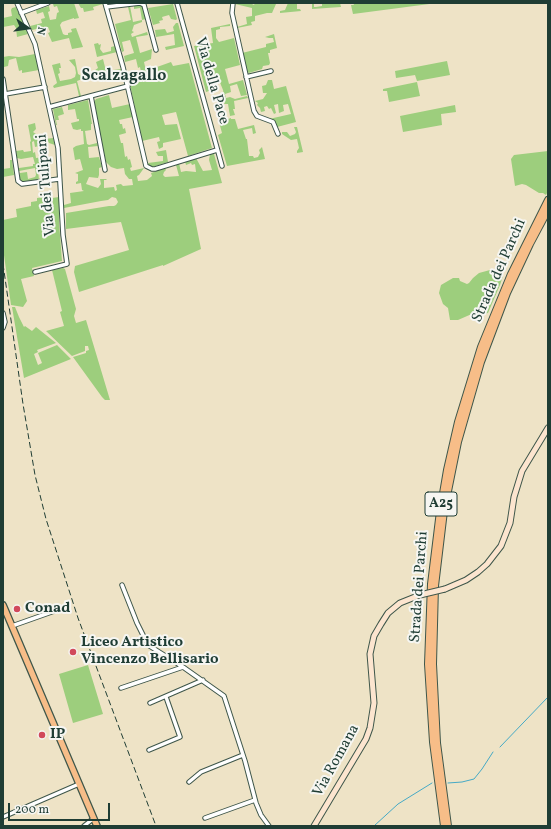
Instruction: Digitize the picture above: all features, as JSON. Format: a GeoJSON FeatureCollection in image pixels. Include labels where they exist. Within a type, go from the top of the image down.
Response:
{"type":"FeatureCollection","features":[{"type":"Feature","properties":{"kind":"highway","name":"Strada dei Parchi"},"geometry":{"type":"LineString","coordinates":[[444,826],[433,749],[428,664],[431,584],[440,511],[447,470],[458,422],[481,347],[511,274],[548,200]]}},
{"type":"Feature","properties":{"kind":"highway","name":"Strada dei Parchi"},"geometry":{"type":"LineString","coordinates":[[448,826],[434,709],[433,664],[435,586],[444,511],[458,442],[480,362],[510,288],[548,210]]}},
{"type":"Feature","properties":{"kind":"main road","name":"Via Romana"},"geometry":{"type":"LineString","coordinates":[[314,826],[366,739],[370,728],[374,703],[370,654],[374,636],[381,624],[388,613],[400,604],[420,594],[445,589],[466,580],[487,564],[501,546],[510,523],[514,497],[522,471],[548,428]]}},
{"type":"Feature","properties":{"kind":"main road"},"geometry":{"type":"LineString","coordinates":[[3,605],[97,826]]}},
{"type":"Feature","properties":{"kind":"street","name":"Via dei Tulipani"},"geometry":{"type":"LineString","coordinates":[[17,3],[35,44],[58,148],[63,235],[68,264],[35,272]]}},
{"type":"Feature","properties":{"kind":"street"},"geometry":{"type":"LineString","coordinates":[[21,13],[48,3]]}},
{"type":"Feature","properties":{"kind":"street"},"geometry":{"type":"LineString","coordinates":[[156,50],[144,6],[140,3],[105,5],[128,86],[145,162],[148,168],[155,169],[218,150]]}},
{"type":"Feature","properties":{"kind":"street","name":"Via della Pace"},"geometry":{"type":"LineString","coordinates":[[177,3],[222,166]]}},
{"type":"Feature","properties":{"kind":"street"},"geometry":{"type":"LineString","coordinates":[[233,3],[232,13],[255,113],[258,116],[273,122],[278,134]]}},
{"type":"Feature","properties":{"kind":"street"},"geometry":{"type":"LineString","coordinates":[[246,77],[271,71]]}},
{"type":"Feature","properties":{"kind":"street"},"geometry":{"type":"LineString","coordinates":[[3,79],[18,181],[22,184],[59,179]]}},
{"type":"Feature","properties":{"kind":"street"},"geometry":{"type":"LineString","coordinates":[[49,107],[128,86]]}},
{"type":"Feature","properties":{"kind":"street"},"geometry":{"type":"LineString","coordinates":[[5,94],[45,87]]}},
{"type":"Feature","properties":{"kind":"street"},"geometry":{"type":"LineString","coordinates":[[91,96],[105,170]]}},
{"type":"Feature","properties":{"kind":"street"},"geometry":{"type":"LineString","coordinates":[[3,312],[5,322],[3,328]]}},
{"type":"Feature","properties":{"kind":"street"},"geometry":{"type":"LineString","coordinates":[[122,585],[148,646],[203,680],[224,696],[243,755],[255,800],[261,815],[269,826]]}},
{"type":"Feature","properties":{"kind":"street"},"geometry":{"type":"LineString","coordinates":[[12,626],[60,609]]}},
{"type":"Feature","properties":{"kind":"street"},"geometry":{"type":"LineString","coordinates":[[121,688],[183,667]]}},
{"type":"Feature","properties":{"kind":"street"},"geometry":{"type":"LineString","coordinates":[[150,703],[203,680]]}},
{"type":"Feature","properties":{"kind":"street"},"geometry":{"type":"LineString","coordinates":[[149,750],[180,737],[166,697]]}},
{"type":"Feature","properties":{"kind":"street"},"geometry":{"type":"LineString","coordinates":[[189,782],[201,772],[243,755]]}},
{"type":"Feature","properties":{"kind":"street"},"geometry":{"type":"LineString","coordinates":[[3,817],[79,784]]}},
{"type":"Feature","properties":{"kind":"street"},"geometry":{"type":"LineString","coordinates":[[205,818],[255,800]]}},
{"type":"Feature","properties":{"kind":"street"},"geometry":{"type":"LineString","coordinates":[[84,826],[94,818]]}},
{"type":"Feature","properties":{"kind":"green space"},"geometry":{"type":"Polygon","coordinates":[[[74,3],[79,18],[62,22],[60,25],[63,34],[65,35],[72,32],[71,29],[76,28],[83,47],[72,49],[69,38],[52,42],[48,33],[50,32],[48,27],[32,30],[30,26],[42,23],[41,19],[45,18],[43,12],[37,14],[36,10],[49,6],[50,11],[48,12],[50,20],[56,19],[57,13],[59,12],[57,6],[54,7],[53,4],[74,3]]]}},
{"type":"Feature","properties":{"kind":"green space"},"geometry":{"type":"Polygon","coordinates":[[[78,3],[103,4],[93,7],[94,10],[84,12],[83,8],[81,8],[78,3]]]}},
{"type":"Feature","properties":{"kind":"green space"},"geometry":{"type":"Polygon","coordinates":[[[250,3],[254,5],[255,3],[276,4],[272,13],[255,16],[255,21],[251,22],[252,25],[237,28],[247,24],[246,17],[252,16],[252,8],[235,4],[250,3]]]}},
{"type":"Feature","properties":{"kind":"green space"},"geometry":{"type":"Polygon","coordinates":[[[288,3],[297,3],[297,9],[300,9],[301,11],[280,13],[280,11],[285,10],[288,3]]]}},
{"type":"Feature","properties":{"kind":"green space"},"geometry":{"type":"Polygon","coordinates":[[[314,3],[314,7],[322,6],[322,3],[340,3],[341,7],[312,9],[312,4],[314,3]]]}},
{"type":"Feature","properties":{"kind":"green space"},"geometry":{"type":"Polygon","coordinates":[[[353,3],[437,3],[353,14],[351,5],[354,5],[353,3]]]}},
{"type":"Feature","properties":{"kind":"green space"},"geometry":{"type":"Polygon","coordinates":[[[173,4],[177,19],[171,19],[169,15],[162,17],[163,20],[159,21],[160,23],[153,25],[148,8],[173,4]]]}},
{"type":"Feature","properties":{"kind":"green space"},"geometry":{"type":"Polygon","coordinates":[[[142,5],[146,19],[142,20],[140,8],[134,9],[134,6],[142,5]]]}},
{"type":"Feature","properties":{"kind":"green space"},"geometry":{"type":"Polygon","coordinates":[[[130,6],[133,22],[142,20],[142,22],[134,25],[132,31],[134,32],[131,34],[132,37],[147,32],[148,35],[136,37],[140,53],[152,49],[151,59],[144,62],[146,71],[158,69],[157,67],[171,62],[173,66],[189,63],[212,148],[188,156],[176,112],[162,115],[165,125],[177,124],[181,139],[163,143],[163,147],[159,149],[157,142],[160,141],[159,137],[142,141],[128,75],[141,72],[140,67],[138,68],[136,59],[125,62],[124,56],[134,53],[130,40],[122,42],[124,51],[122,52],[115,24],[131,20],[128,7],[130,6]]]}},
{"type":"Feature","properties":{"kind":"green space"},"geometry":{"type":"Polygon","coordinates":[[[16,7],[28,34],[17,37],[16,28],[14,25],[3,27],[3,18],[12,16],[11,10],[12,8],[16,7]]]}},
{"type":"Feature","properties":{"kind":"green space"},"geometry":{"type":"Polygon","coordinates":[[[176,23],[178,23],[184,46],[166,50],[165,47],[175,45],[174,34],[156,37],[155,30],[165,29],[167,33],[174,31],[173,27],[176,23]]]}},
{"type":"Feature","properties":{"kind":"green space"},"geometry":{"type":"Polygon","coordinates":[[[230,24],[230,26],[220,27],[220,29],[216,30],[216,38],[219,42],[234,38],[240,65],[225,69],[229,84],[243,80],[247,95],[241,96],[237,84],[230,86],[231,92],[225,94],[226,98],[230,97],[235,99],[247,96],[248,98],[234,101],[235,109],[233,109],[235,115],[230,116],[228,104],[224,104],[223,90],[217,75],[212,76],[215,89],[206,92],[194,46],[213,43],[211,28],[230,24]]]}},
{"type":"Feature","properties":{"kind":"green space"},"geometry":{"type":"Polygon","coordinates":[[[274,34],[277,48],[270,50],[270,53],[268,53],[269,65],[263,66],[262,69],[249,73],[246,71],[242,53],[266,47],[266,44],[274,42],[273,38],[265,37],[274,34]]]}},
{"type":"Feature","properties":{"kind":"green space"},"geometry":{"type":"Polygon","coordinates":[[[98,43],[99,45],[101,44],[100,49],[103,53],[111,51],[111,47],[115,46],[117,52],[97,57],[94,44],[98,43]]]}},
{"type":"Feature","properties":{"kind":"green space"},"geometry":{"type":"Polygon","coordinates":[[[35,54],[39,70],[22,73],[22,70],[19,71],[16,58],[9,60],[8,66],[4,67],[3,57],[19,57],[35,54]]]}},
{"type":"Feature","properties":{"kind":"green space"},"geometry":{"type":"Polygon","coordinates":[[[75,59],[78,74],[85,78],[77,81],[81,96],[79,96],[76,83],[54,88],[53,86],[57,83],[52,65],[60,63],[61,68],[59,68],[60,73],[58,74],[60,81],[71,79],[75,77],[76,73],[75,67],[69,60],[75,59]]]}},
{"type":"Feature","properties":{"kind":"green space"},"geometry":{"type":"Polygon","coordinates":[[[103,59],[106,71],[121,69],[122,72],[107,74],[108,78],[106,78],[105,73],[98,75],[97,73],[91,74],[98,68],[96,62],[103,59]]]}},
{"type":"Feature","properties":{"kind":"green space"},"geometry":{"type":"Polygon","coordinates":[[[447,61],[450,75],[417,81],[415,75],[396,78],[395,71],[447,61]]]}},
{"type":"Feature","properties":{"kind":"green space"},"geometry":{"type":"Polygon","coordinates":[[[268,80],[272,80],[274,89],[286,86],[296,122],[277,127],[274,121],[269,119],[291,114],[288,104],[283,105],[284,111],[279,113],[278,104],[274,105],[276,113],[274,114],[271,108],[269,109],[267,106],[264,107],[265,111],[261,112],[257,105],[258,103],[255,101],[263,99],[267,93],[263,93],[262,86],[266,85],[268,80]]]}},
{"type":"Feature","properties":{"kind":"green space"},"geometry":{"type":"Polygon","coordinates":[[[417,82],[420,96],[389,102],[387,91],[383,91],[383,89],[417,82]]]}},
{"type":"Feature","properties":{"kind":"green space"},"geometry":{"type":"Polygon","coordinates":[[[109,95],[112,108],[130,104],[133,117],[119,120],[123,129],[125,128],[126,133],[119,135],[121,143],[123,143],[125,157],[127,156],[128,160],[130,159],[132,167],[130,168],[131,171],[144,168],[137,176],[138,181],[147,180],[152,176],[151,173],[165,168],[166,170],[163,175],[165,177],[179,176],[176,165],[179,163],[181,172],[196,172],[195,164],[192,165],[191,163],[186,165],[185,161],[196,158],[203,171],[212,170],[209,160],[210,154],[214,154],[222,183],[189,189],[201,249],[163,266],[79,292],[74,272],[75,266],[129,250],[121,222],[66,229],[66,213],[114,206],[118,202],[116,198],[112,197],[108,200],[64,208],[64,205],[71,203],[70,193],[84,191],[82,190],[81,183],[76,184],[78,181],[78,174],[75,173],[83,170],[80,159],[75,160],[73,148],[84,144],[83,131],[81,131],[81,129],[73,129],[71,123],[79,121],[79,119],[77,119],[75,109],[68,110],[68,105],[88,100],[92,124],[91,130],[85,131],[87,144],[97,143],[98,146],[88,147],[89,158],[99,157],[102,167],[99,168],[98,178],[89,177],[86,184],[98,188],[101,184],[100,179],[106,179],[107,180],[104,180],[104,188],[114,187],[115,191],[117,190],[116,185],[133,185],[132,179],[129,179],[125,174],[124,168],[117,169],[111,167],[106,162],[93,103],[96,99],[109,95]]]}},
{"type":"Feature","properties":{"kind":"green space"},"geometry":{"type":"Polygon","coordinates":[[[455,105],[456,112],[441,114],[442,125],[403,132],[400,116],[455,105]]]}},
{"type":"Feature","properties":{"kind":"green space"},"geometry":{"type":"Polygon","coordinates":[[[62,107],[64,114],[58,116],[59,120],[56,120],[56,125],[53,109],[62,107]]]}},
{"type":"Feature","properties":{"kind":"green space"},"geometry":{"type":"Polygon","coordinates":[[[231,118],[235,119],[238,129],[254,125],[256,133],[253,134],[252,128],[243,130],[247,139],[249,156],[253,156],[254,158],[258,157],[260,153],[259,150],[262,147],[265,159],[227,166],[218,135],[222,133],[219,122],[231,118]]]}},
{"type":"Feature","properties":{"kind":"green space"},"geometry":{"type":"Polygon","coordinates":[[[35,123],[36,129],[33,132],[36,134],[37,140],[53,138],[55,145],[49,143],[48,141],[39,142],[39,146],[35,147],[34,141],[32,142],[33,153],[35,152],[36,158],[43,157],[45,169],[38,170],[39,180],[23,182],[20,179],[20,173],[27,172],[28,179],[35,177],[35,168],[19,171],[19,168],[33,166],[33,164],[35,164],[33,157],[21,159],[17,158],[16,151],[31,151],[28,125],[35,123]]]}},
{"type":"Feature","properties":{"kind":"green space"},"geometry":{"type":"Polygon","coordinates":[[[294,127],[297,127],[303,152],[297,153],[299,148],[297,139],[291,140],[282,134],[282,132],[287,132],[290,136],[295,134],[296,132],[294,127]]]}},
{"type":"Feature","properties":{"kind":"green space"},"geometry":{"type":"Polygon","coordinates":[[[166,150],[168,162],[152,167],[149,166],[148,163],[163,161],[163,156],[158,156],[156,152],[166,150]]]}},
{"type":"Feature","properties":{"kind":"green space"},"geometry":{"type":"Polygon","coordinates":[[[548,151],[548,191],[546,195],[539,193],[526,185],[522,184],[515,186],[511,159],[514,155],[548,151]]]}},
{"type":"Feature","properties":{"kind":"green space"},"geometry":{"type":"Polygon","coordinates":[[[10,160],[12,160],[14,175],[3,177],[3,169],[10,168],[10,160]]]}},
{"type":"Feature","properties":{"kind":"green space"},"geometry":{"type":"Polygon","coordinates":[[[44,197],[45,199],[59,197],[62,261],[32,268],[34,276],[21,279],[27,301],[23,307],[11,305],[3,248],[3,220],[17,217],[16,209],[31,206],[31,202],[37,201],[37,198],[44,197]]]}},
{"type":"Feature","properties":{"kind":"green space"},"geometry":{"type":"Polygon","coordinates":[[[65,269],[76,309],[74,316],[76,323],[86,320],[110,400],[105,400],[102,397],[73,357],[86,353],[86,351],[89,350],[88,346],[85,346],[85,351],[72,356],[46,331],[64,326],[52,270],[65,269]]]}},
{"type":"Feature","properties":{"kind":"green space"},"geometry":{"type":"Polygon","coordinates":[[[490,270],[496,275],[501,274],[503,276],[488,313],[480,315],[477,312],[458,320],[450,320],[448,308],[443,304],[439,293],[441,285],[453,278],[459,278],[460,281],[467,284],[479,273],[490,270]]]}},
{"type":"Feature","properties":{"kind":"green space"},"geometry":{"type":"Polygon","coordinates":[[[12,307],[15,307],[24,327],[25,326],[32,331],[36,327],[56,343],[37,350],[38,352],[34,354],[38,365],[42,363],[38,353],[57,345],[71,359],[24,378],[12,307]]]}},
{"type":"Feature","properties":{"kind":"green space"},"geometry":{"type":"Polygon","coordinates":[[[88,665],[103,714],[73,723],[59,674],[88,665]]]}},
{"type":"Feature","properties":{"kind":"waterway"},"geometry":{"type":"LineString","coordinates":[[500,747],[548,697]]}},
{"type":"Feature","properties":{"kind":"waterway"},"geometry":{"type":"LineString","coordinates":[[448,783],[474,779],[493,752]]}},
{"type":"Feature","properties":{"kind":"waterway"},"geometry":{"type":"LineString","coordinates":[[374,826],[398,804],[432,783]]}},
{"type":"Feature","properties":{"kind":"railway"},"geometry":{"type":"LineString","coordinates":[[3,264],[23,404],[35,475],[46,519],[78,618],[156,826]]}},
{"type":"Feature","properties":{"kind":"place","name":"Conad"},"geometry":{"type":"Point","coordinates":[17,609]}},
{"type":"Feature","properties":{"kind":"place","name":"Liceo Artistico Vincenzo Bellisario"},"geometry":{"type":"Point","coordinates":[73,652]}},
{"type":"Feature","properties":{"kind":"place","name":"IP"},"geometry":{"type":"Point","coordinates":[42,735]}},
{"type":"Feature","properties":{"kind":"district","name":"Scalzagallo"},"geometry":{"type":"Point","coordinates":[124,77]}}]}
